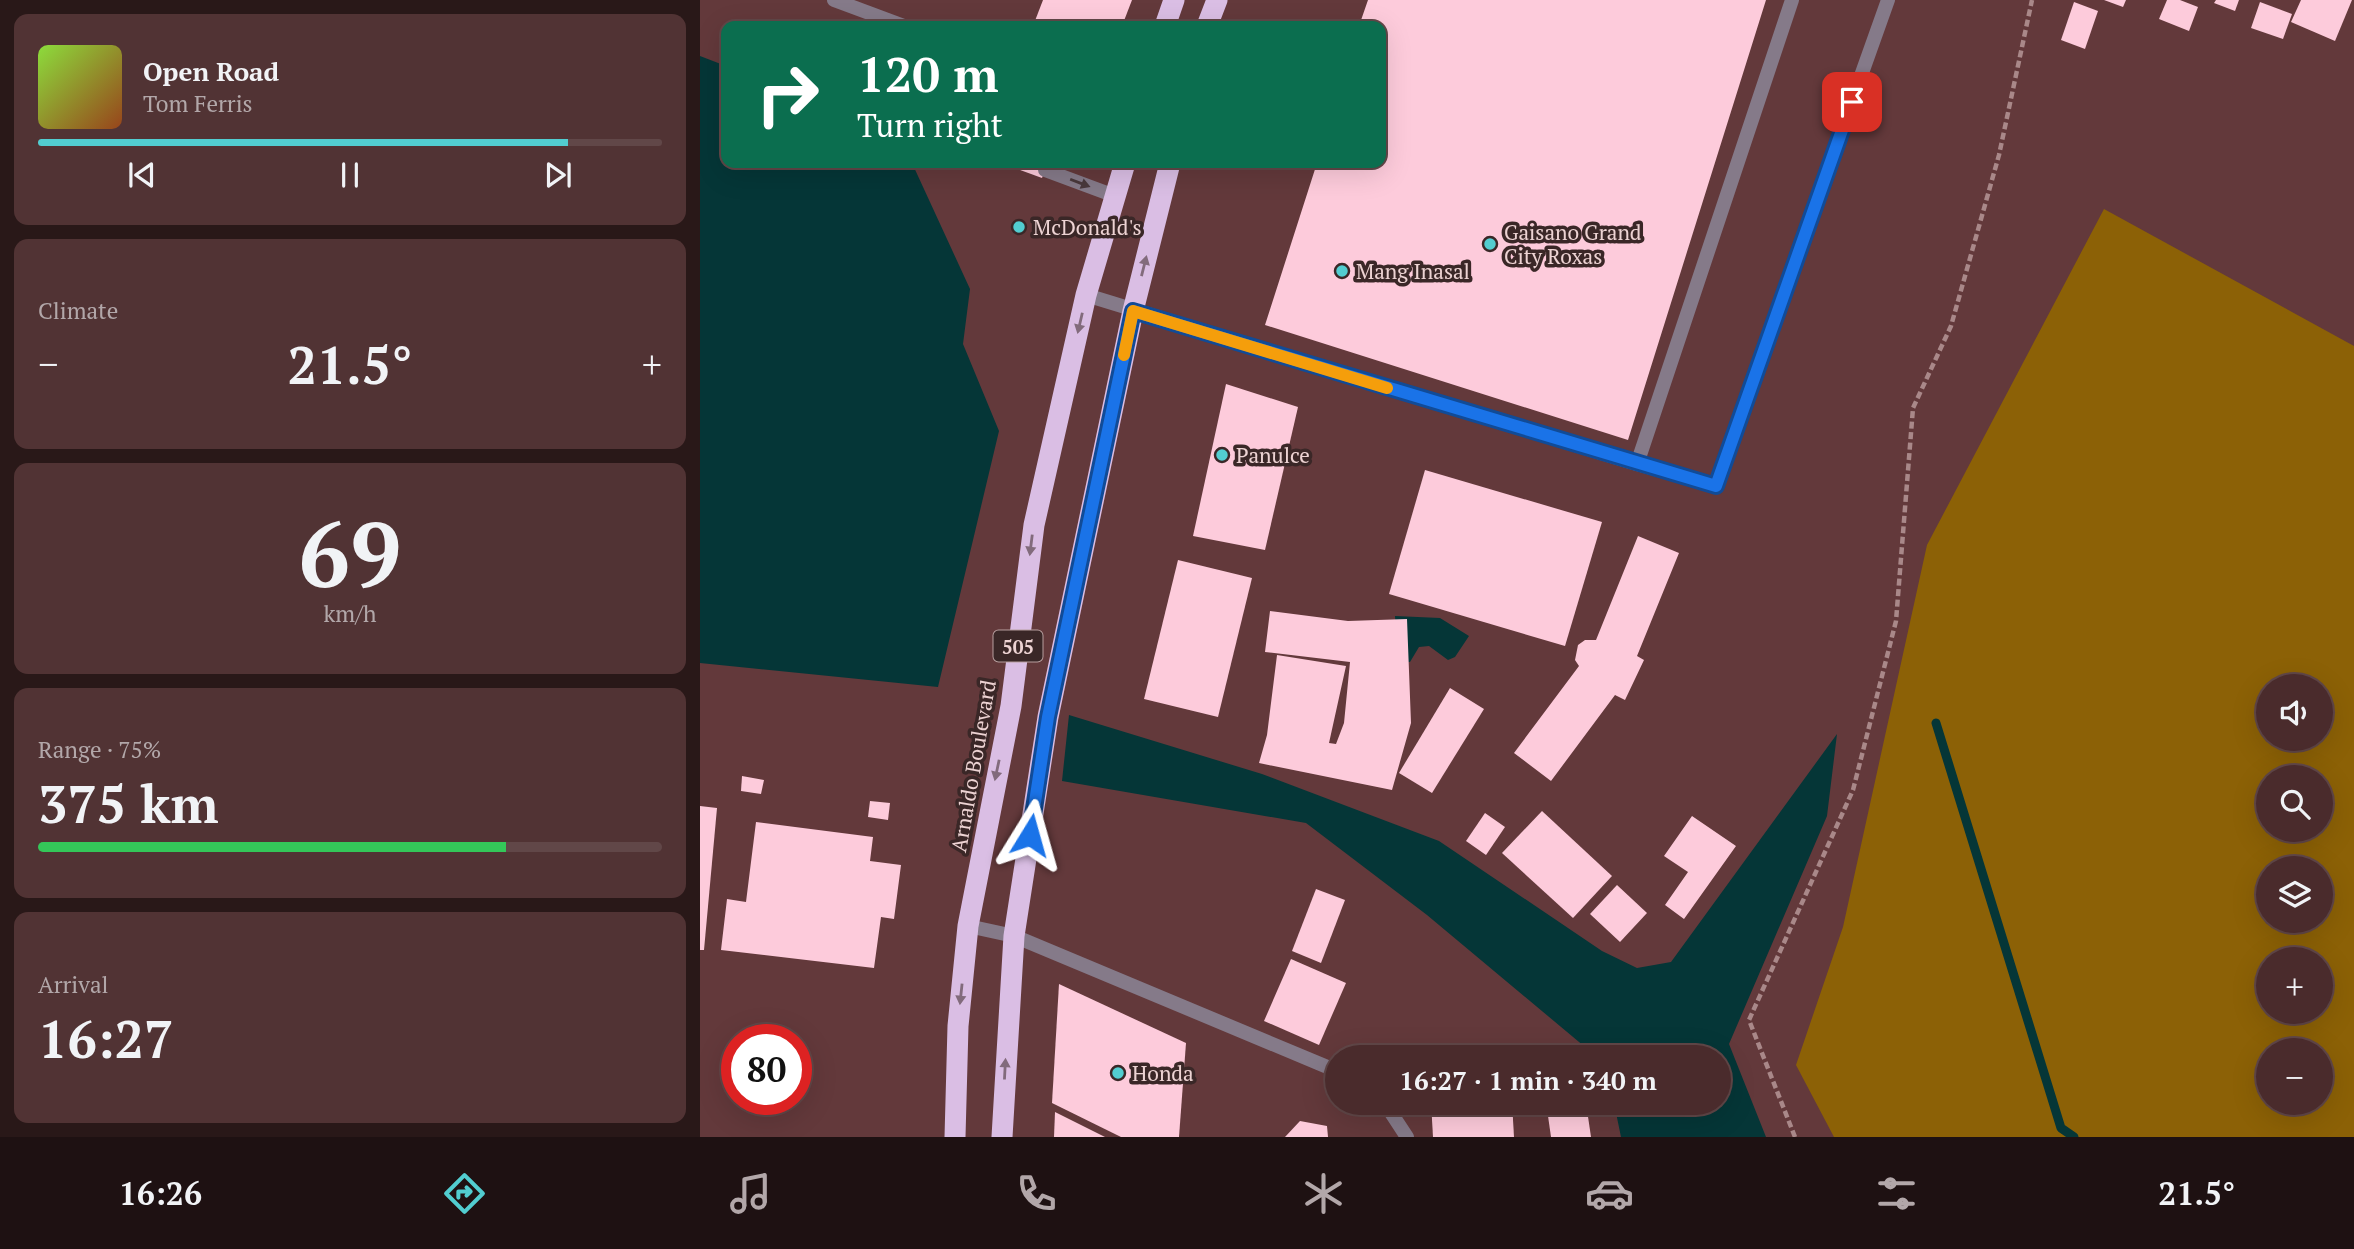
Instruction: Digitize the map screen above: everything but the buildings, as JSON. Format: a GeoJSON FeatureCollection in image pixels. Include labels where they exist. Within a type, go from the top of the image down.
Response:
{"type":"FeatureCollection","features":[{"type":"Feature","properties":{"kind":"highway"},"geometry":{"type":"LineString","coordinates":[[1167,21],[1174,0]]}},
{"type":"Feature","properties":{"kind":"highway"},"geometry":{"type":"LineString","coordinates":[[1209,21],[1217,0]]}},
{"type":"Feature","properties":{"kind":"highway","name":"Arnaldo Boulevard"},"geometry":{"type":"LineString","coordinates":[[956,1137],[958,1026],[968,926],[1011,706],[1034,526],[1086,295],[1124,168]]}},
{"type":"Feature","properties":{"kind":"highway","name":"505"},"geometry":{"type":"LineString","coordinates":[[1002,1137],[1014,936],[1048,717],[1133,311],[1169,168]]}},
{"type":"Feature","properties":{"kind":"street"},"geometry":{"type":"LineString","coordinates":[[834,0],[879,21]]}},
{"type":"Feature","properties":{"kind":"street"},"geometry":{"type":"LineString","coordinates":[[1637,464],[1792,0]]}},
{"type":"Feature","properties":{"kind":"street"},"geometry":{"type":"LineString","coordinates":[[1086,295],[1716,486],[1888,0]]}},
{"type":"Feature","properties":{"kind":"street"},"geometry":{"type":"LineString","coordinates":[[1045,170],[1115,197]]}},
{"type":"Feature","properties":{"kind":"street"},"geometry":{"type":"LineString","coordinates":[[968,926],[1014,936],[1325,1066]]}},
{"type":"Feature","properties":{"kind":"street"},"geometry":{"type":"LineString","coordinates":[[1393,1115],[1407,1137]]}},
{"type":"Feature","properties":{"kind":"path"},"geometry":{"type":"LineString","coordinates":[[1795,1137],[1749,1020],[1853,790],[1896,621],[1913,408],[1951,326],[1999,155],[2032,0]]}},
{"type":"Feature","properties":{"kind":"shaded area"},"geometry":{"type":"Polygon","coordinates":[[[2104,209],[2354,346],[2354,1137],[1834,1137],[1796,1065],[1843,927],[1927,545],[2104,209]]]}},
{"type":"Feature","properties":{"kind":"water"},"geometry":{"type":"Polygon","coordinates":[[[700,56],[721,64],[721,168],[914,168],[970,289],[963,344],[999,431],[938,687],[700,663],[700,56]]]}},
{"type":"Feature","properties":{"kind":"water"},"geometry":{"type":"Polygon","coordinates":[[[1395,616],[1440,618],[1469,636],[1455,657],[1448,660],[1429,646],[1419,647],[1410,662],[1398,661],[1395,616]]]}},
{"type":"Feature","properties":{"kind":"water"},"geometry":{"type":"Polygon","coordinates":[[[1069,715],[1262,774],[1439,841],[1602,951],[1637,968],[1671,962],[1837,734],[1827,816],[1729,1045],[1583,1045],[1427,915],[1306,823],[1062,781],[1069,715]]]}},
{"type":"Feature","properties":{"kind":"water"},"geometry":{"type":"Polygon","coordinates":[[[1731,1049],[1766,1137],[1621,1137],[1616,1115],[1731,1115],[1731,1049]]]}},
{"type":"Feature","properties":{"kind":"waterway"},"geometry":{"type":"LineString","coordinates":[[1936,723],[2061,1128],[2074,1137]]}},
{"type":"Feature","properties":{"kind":"slow traffic"},"geometry":{"type":"LineString","coordinates":[[1124,355],[1133,311],[1387,388]]}},
{"type":"Feature","properties":{"kind":"place","name":"McDonald's"},"geometry":{"type":"Point","coordinates":[1019,227]}},
{"type":"Feature","properties":{"kind":"place","name":"Gaisano Grand City Roxas"},"geometry":{"type":"Point","coordinates":[1490,244]}},
{"type":"Feature","properties":{"kind":"place","name":"Mang Inasal"},"geometry":{"type":"Point","coordinates":[1342,271]}},
{"type":"Feature","properties":{"kind":"place","name":"Panulce"},"geometry":{"type":"Point","coordinates":[1222,455]}},
{"type":"Feature","properties":{"kind":"place","name":"Honda"},"geometry":{"type":"Point","coordinates":[1118,1073]}},
{"type":"Feature","properties":{"kind":"route"},"geometry":{"type":"LineString","coordinates":[[1030,835],[1048,717],[1133,311],[1716,486],[1852,102]]}}]}
